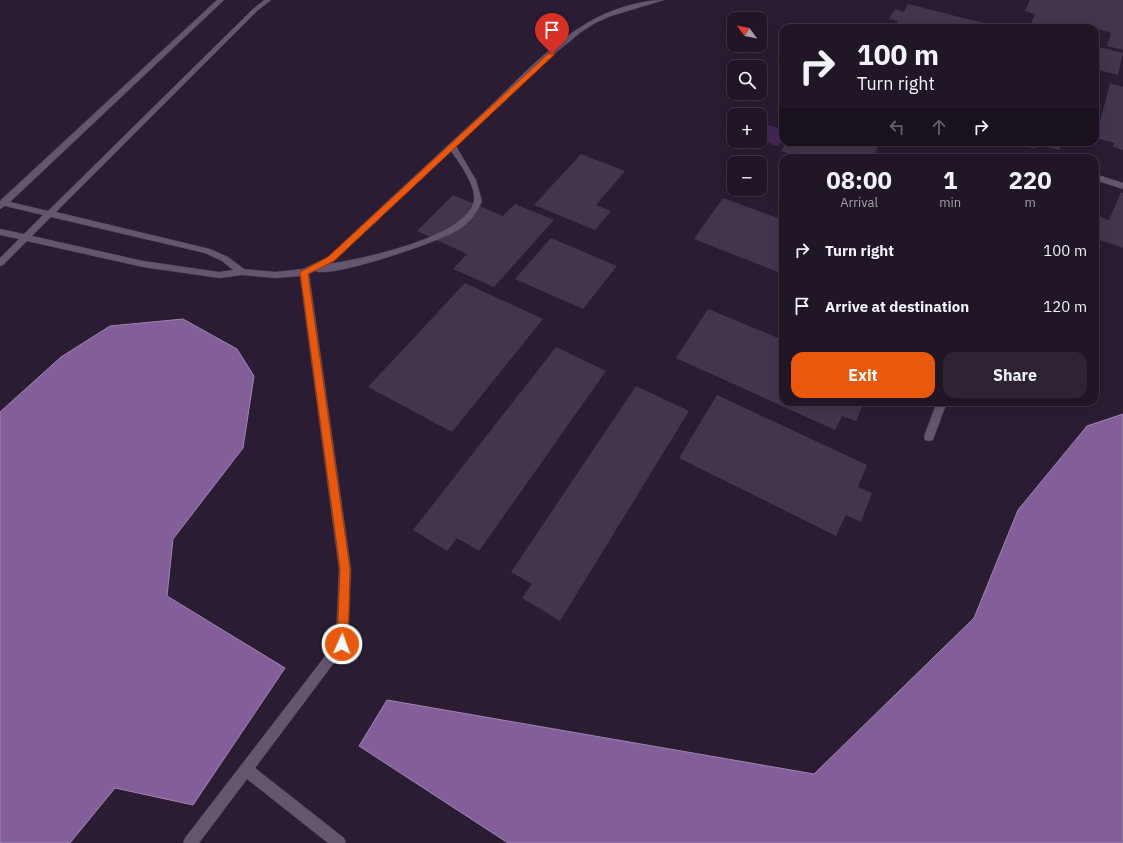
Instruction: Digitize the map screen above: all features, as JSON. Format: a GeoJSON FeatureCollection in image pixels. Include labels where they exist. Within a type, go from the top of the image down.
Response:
{"type":"FeatureCollection","features":[{"type":"Feature","properties":{"kind":"street"},"geometry":{"type":"LineString","coordinates":[[2,205],[221,0]]}},
{"type":"Feature","properties":{"kind":"street"},"geometry":{"type":"LineString","coordinates":[[0,263],[255,10],[268,0]]}},
{"type":"Feature","properties":{"kind":"street"},"geometry":{"type":"LineString","coordinates":[[307,271],[331,259],[572,36],[593,22],[610,15],[661,0]]}},
{"type":"Feature","properties":{"kind":"street"},"geometry":{"type":"LineString","coordinates":[[0,232],[143,264],[219,275],[242,272],[275,275],[348,265],[402,251],[438,237],[458,226],[474,212],[478,200],[470,176],[452,146]]}},
{"type":"Feature","properties":{"kind":"street"},"geometry":{"type":"LineString","coordinates":[[1099,178],[1123,186]]}},
{"type":"Feature","properties":{"kind":"street"},"geometry":{"type":"LineString","coordinates":[[2,205],[50,213],[207,251],[225,259],[242,272]]}},
{"type":"Feature","properties":{"kind":"street"},"geometry":{"type":"LineString","coordinates":[[190,843],[342,644],[345,569],[307,271]]}},
{"type":"Feature","properties":{"kind":"street"},"geometry":{"type":"LineString","coordinates":[[929,437],[941,406]]}},
{"type":"Feature","properties":{"kind":"street"},"geometry":{"type":"LineString","coordinates":[[246,769],[339,843]]}},
{"type":"Feature","properties":{"kind":"shaded area"},"geometry":{"type":"Polygon","coordinates":[[[767,124],[779,129],[778,146],[767,142],[767,124]]]}},
{"type":"Feature","properties":{"kind":"shaded area"},"geometry":{"type":"Polygon","coordinates":[[[183,319],[237,349],[254,376],[243,448],[173,539],[167,596],[285,668],[193,805],[115,788],[70,843],[0,843],[0,412],[61,357],[110,326],[183,319]]]}},
{"type":"Feature","properties":{"kind":"shaded area"},"geometry":{"type":"Polygon","coordinates":[[[1123,414],[1123,843],[508,843],[359,746],[387,700],[814,774],[974,618],[1018,510],[1087,426],[1123,414]]]}},
{"type":"Feature","properties":{"kind":"building"},"geometry":{"type":"Polygon","coordinates":[[[1030,0],[1123,0],[1123,50],[1107,46],[1111,33],[1099,29],[1099,24],[1035,24],[1031,23],[1035,14],[1025,11],[1030,0]]]}},
{"type":"Feature","properties":{"kind":"building"},"geometry":{"type":"Polygon","coordinates":[[[908,4],[987,24],[896,24],[898,21],[889,19],[895,9],[904,12],[908,4]]]}},
{"type":"Feature","properties":{"kind":"building"},"geometry":{"type":"Polygon","coordinates":[[[1099,47],[1123,53],[1118,75],[1099,70],[1099,47]]]}},
{"type":"Feature","properties":{"kind":"building"},"geometry":{"type":"Polygon","coordinates":[[[1110,83],[1123,87],[1123,150],[1113,147],[1114,143],[1099,139],[1099,126],[1110,83]]]}},
{"type":"Feature","properties":{"kind":"building"},"geometry":{"type":"Polygon","coordinates":[[[784,146],[872,146],[878,148],[874,154],[790,154],[781,151],[784,146]]]}},
{"type":"Feature","properties":{"kind":"building"},"geometry":{"type":"Polygon","coordinates":[[[1025,146],[1036,146],[1035,149],[1025,146]]]}},
{"type":"Feature","properties":{"kind":"building"},"geometry":{"type":"Polygon","coordinates":[[[1044,146],[1060,146],[1059,150],[1044,146]]]}},
{"type":"Feature","properties":{"kind":"building"},"geometry":{"type":"Polygon","coordinates":[[[581,154],[625,171],[596,205],[611,211],[595,230],[534,205],[581,154]]]}},
{"type":"Feature","properties":{"kind":"building"},"geometry":{"type":"Polygon","coordinates":[[[1121,192],[1123,193],[1123,248],[1099,239],[1099,216],[1109,220],[1121,192]]]}},
{"type":"Feature","properties":{"kind":"building"},"geometry":{"type":"Polygon","coordinates":[[[453,195],[503,216],[515,204],[554,220],[494,287],[453,269],[467,254],[417,231],[453,195]]]}},
{"type":"Feature","properties":{"kind":"building"},"geometry":{"type":"Polygon","coordinates":[[[723,198],[779,219],[779,272],[694,239],[723,198]]]}},
{"type":"Feature","properties":{"kind":"building"},"geometry":{"type":"Polygon","coordinates":[[[551,238],[617,266],[583,309],[515,279],[551,238]]]}},
{"type":"Feature","properties":{"kind":"building"},"geometry":{"type":"Polygon","coordinates":[[[465,283],[543,319],[452,432],[368,387],[465,283]]]}},
{"type":"Feature","properties":{"kind":"building"},"geometry":{"type":"Polygon","coordinates":[[[708,309],[779,338],[779,405],[676,358],[708,309]]]}},
{"type":"Feature","properties":{"kind":"building"},"geometry":{"type":"Polygon","coordinates":[[[556,347],[606,371],[479,551],[457,538],[447,551],[413,530],[556,347]]]}},
{"type":"Feature","properties":{"kind":"building"},"geometry":{"type":"Polygon","coordinates":[[[636,386],[689,411],[560,621],[522,598],[532,584],[511,572],[636,386]]]}},
{"type":"Feature","properties":{"kind":"building"},"geometry":{"type":"Polygon","coordinates":[[[717,395],[867,465],[858,487],[872,493],[861,522],[846,515],[836,536],[679,458],[717,395]]]}},
{"type":"Feature","properties":{"kind":"building"},"geometry":{"type":"Polygon","coordinates":[[[782,406],[862,406],[856,421],[842,416],[835,430],[782,406]]]}},
{"type":"Feature","properties":{"kind":"route"},"geometry":{"type":"LineString","coordinates":[[342,644],[345,569],[304,272],[331,259],[539,64],[552,54]]}}]}
